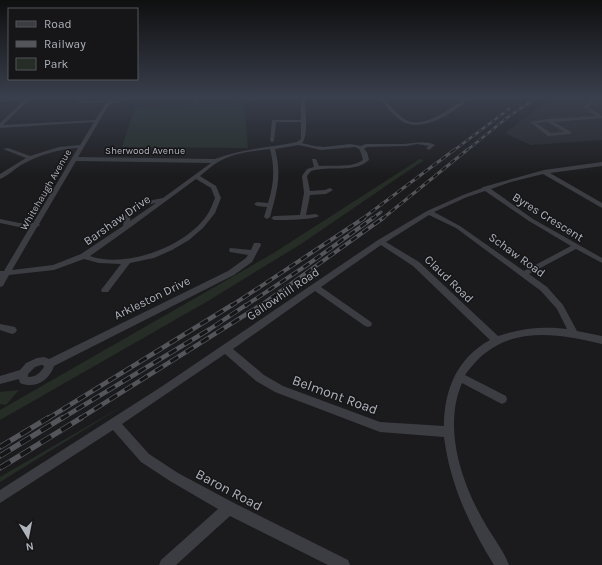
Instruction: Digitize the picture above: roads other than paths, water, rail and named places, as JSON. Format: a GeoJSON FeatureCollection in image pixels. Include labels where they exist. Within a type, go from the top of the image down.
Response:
{"type":"FeatureCollection","features":[{"type":"Feature","properties":{"kind":"street"},"geometry":{"type":"LineString","coordinates":[[0,126],[31,124]]}},
{"type":"Feature","properties":{"kind":"street","name":"Whitehaugh Avenue"},"geometry":{"type":"LineString","coordinates":[[0,284],[3,274],[36,225],[94,124]]}},
{"type":"Feature","properties":{"kind":"street"},"geometry":{"type":"LineString","coordinates":[[274,124],[272,144],[276,164],[276,185],[270,205],[270,217],[316,216]]}},
{"type":"Feature","properties":{"kind":"street"},"geometry":{"type":"LineString","coordinates":[[299,143],[304,139],[304,124]]}},
{"type":"Feature","properties":{"kind":"street"},"geometry":{"type":"LineString","coordinates":[[535,124],[550,135],[569,134],[555,124]]}},
{"type":"Feature","properties":{"kind":"street"},"geometry":{"type":"LineString","coordinates":[[299,143],[322,149],[333,149],[350,145],[362,148],[366,146],[407,146],[417,143],[433,145],[429,148]]}},
{"type":"Feature","properties":{"kind":"street","name":"Barshaw Drive"},"geometry":{"type":"LineString","coordinates":[[3,274],[54,267],[84,256],[126,228],[216,161],[234,153],[272,144],[299,143]]}},
{"type":"Feature","properties":{"kind":"street"},"geometry":{"type":"LineString","coordinates":[[391,145],[394,152]]}},
{"type":"Feature","properties":{"kind":"street"},"geometry":{"type":"LineString","coordinates":[[0,177],[9,169],[30,158],[54,150],[81,146]]}},
{"type":"Feature","properties":{"kind":"street"},"geometry":{"type":"LineString","coordinates":[[303,217],[302,210],[307,193],[305,178],[306,173],[317,168],[350,167],[364,162],[366,160],[366,156],[362,148]]}},
{"type":"Feature","properties":{"kind":"street"},"geometry":{"type":"LineString","coordinates":[[6,149],[30,158]]}},
{"type":"Feature","properties":{"kind":"street","name":"Sherwood Avenue"},"geometry":{"type":"LineString","coordinates":[[74,159],[216,161]]}},
{"type":"Feature","properties":{"kind":"street"},"geometry":{"type":"LineString","coordinates":[[314,160],[317,168]]}},
{"type":"Feature","properties":{"kind":"street","name":"Gallowhill Road"},"geometry":{"type":"LineString","coordinates":[[0,497],[114,423],[381,242],[430,212],[484,188],[544,172],[601,165]]}},
{"type":"Feature","properties":{"kind":"street"},"geometry":{"type":"LineString","coordinates":[[544,172],[602,206]]}},
{"type":"Feature","properties":{"kind":"street"},"geometry":{"type":"LineString","coordinates":[[84,256],[99,262],[127,262],[153,255],[174,245],[193,233],[210,216],[217,204],[217,193],[214,187],[196,176]]}},
{"type":"Feature","properties":{"kind":"street","name":"Byres Crescent"},"geometry":{"type":"LineString","coordinates":[[484,188],[531,220],[575,247],[602,261]]}},
{"type":"Feature","properties":{"kind":"street"},"geometry":{"type":"LineString","coordinates":[[307,193],[326,192],[330,190]]}},
{"type":"Feature","properties":{"kind":"street"},"geometry":{"type":"LineString","coordinates":[[126,228],[128,211],[139,204],[166,199]]}},
{"type":"Feature","properties":{"kind":"street"},"geometry":{"type":"LineString","coordinates":[[257,204],[270,205]]}},
{"type":"Feature","properties":{"kind":"street","name":"Schaw Road"},"geometry":{"type":"LineString","coordinates":[[430,212],[458,227],[544,289],[560,307],[574,333]]}},
{"type":"Feature","properties":{"kind":"street"},"geometry":{"type":"LineString","coordinates":[[0,221],[19,225],[36,225]]}},
{"type":"Feature","properties":{"kind":"street","name":"Claud Road"},"geometry":{"type":"LineString","coordinates":[[381,242],[416,264],[496,340]]}},
{"type":"Feature","properties":{"kind":"street"},"geometry":{"type":"LineString","coordinates":[[524,274],[575,247]]}},
{"type":"Feature","properties":{"kind":"street","name":"Arkleston Drive"},"geometry":{"type":"LineString","coordinates":[[49,364],[231,273],[249,260],[255,248],[233,250]]}},
{"type":"Feature","properties":{"kind":"street"},"geometry":{"type":"LineString","coordinates":[[105,290],[127,262]]}},
{"type":"Feature","properties":{"kind":"street"},"geometry":{"type":"LineString","coordinates":[[315,287],[368,324]]}},
{"type":"Feature","properties":{"kind":"street"},"geometry":{"type":"LineString","coordinates":[[0,327],[12,330]]}},
{"type":"Feature","properties":{"kind":"street"},"geometry":{"type":"LineString","coordinates":[[502,565],[479,528],[467,504],[451,455],[449,432],[450,402],[459,377],[464,366],[485,347],[496,340],[516,334],[534,332],[574,333],[602,340]]}},
{"type":"Feature","properties":{"kind":"street","name":"Belmont Road"},"geometry":{"type":"LineString","coordinates":[[225,348],[260,378],[278,389],[380,427],[449,432]]}},
{"type":"Feature","properties":{"kind":"street"},"geometry":{"type":"LineString","coordinates":[[0,380],[23,374],[28,367],[36,362],[44,361],[49,364],[46,374],[35,381],[31,382],[24,380],[23,374]]}},
{"type":"Feature","properties":{"kind":"street"},"geometry":{"type":"LineString","coordinates":[[459,377],[502,400]]}},
{"type":"Feature","properties":{"kind":"street","name":"Baron Road"},"geometry":{"type":"LineString","coordinates":[[114,423],[146,458],[174,477],[229,508],[342,565]]}},
{"type":"Feature","properties":{"kind":"street"},"geometry":{"type":"LineString","coordinates":[[166,565],[229,508]]}},
{"type":"Feature","properties":{"kind":"railway"},"geometry":{"type":"LineString","coordinates":[[453,151],[489,124]]}},
{"type":"Feature","properties":{"kind":"railway"},"geometry":{"type":"LineString","coordinates":[[466,151],[499,124]]}},
{"type":"Feature","properties":{"kind":"railway"},"geometry":{"type":"LineString","coordinates":[[362,219],[454,150]]}},
{"type":"Feature","properties":{"kind":"railway"},"geometry":{"type":"LineString","coordinates":[[382,219],[467,150]]}},
{"type":"Feature","properties":{"kind":"railway"},"geometry":{"type":"LineString","coordinates":[[372,219],[381,212]]}},
{"type":"Feature","properties":{"kind":"railway"},"geometry":{"type":"LineString","coordinates":[[231,306],[364,218]]}},
{"type":"Feature","properties":{"kind":"railway"},"geometry":{"type":"LineString","coordinates":[[245,306],[307,265],[373,218]]}},
{"type":"Feature","properties":{"kind":"railway"},"geometry":{"type":"LineString","coordinates":[[260,306],[383,218]]}},
{"type":"Feature","properties":{"kind":"railway"},"geometry":{"type":"LineString","coordinates":[[47,419],[232,305]]}},
{"type":"Feature","properties":{"kind":"railway"},"geometry":{"type":"LineString","coordinates":[[61,419],[210,329],[246,305]]}},
{"type":"Feature","properties":{"kind":"railway"},"geometry":{"type":"LineString","coordinates":[[79,419],[261,305]]}},
{"type":"Feature","properties":{"kind":"railway"},"geometry":{"type":"LineString","coordinates":[[0,447],[48,418]]}},
{"type":"Feature","properties":{"kind":"railway"},"geometry":{"type":"LineString","coordinates":[[0,456],[62,418]]}},
{"type":"Feature","properties":{"kind":"railway"},"geometry":{"type":"LineString","coordinates":[[0,468],[81,418]]}}]}
